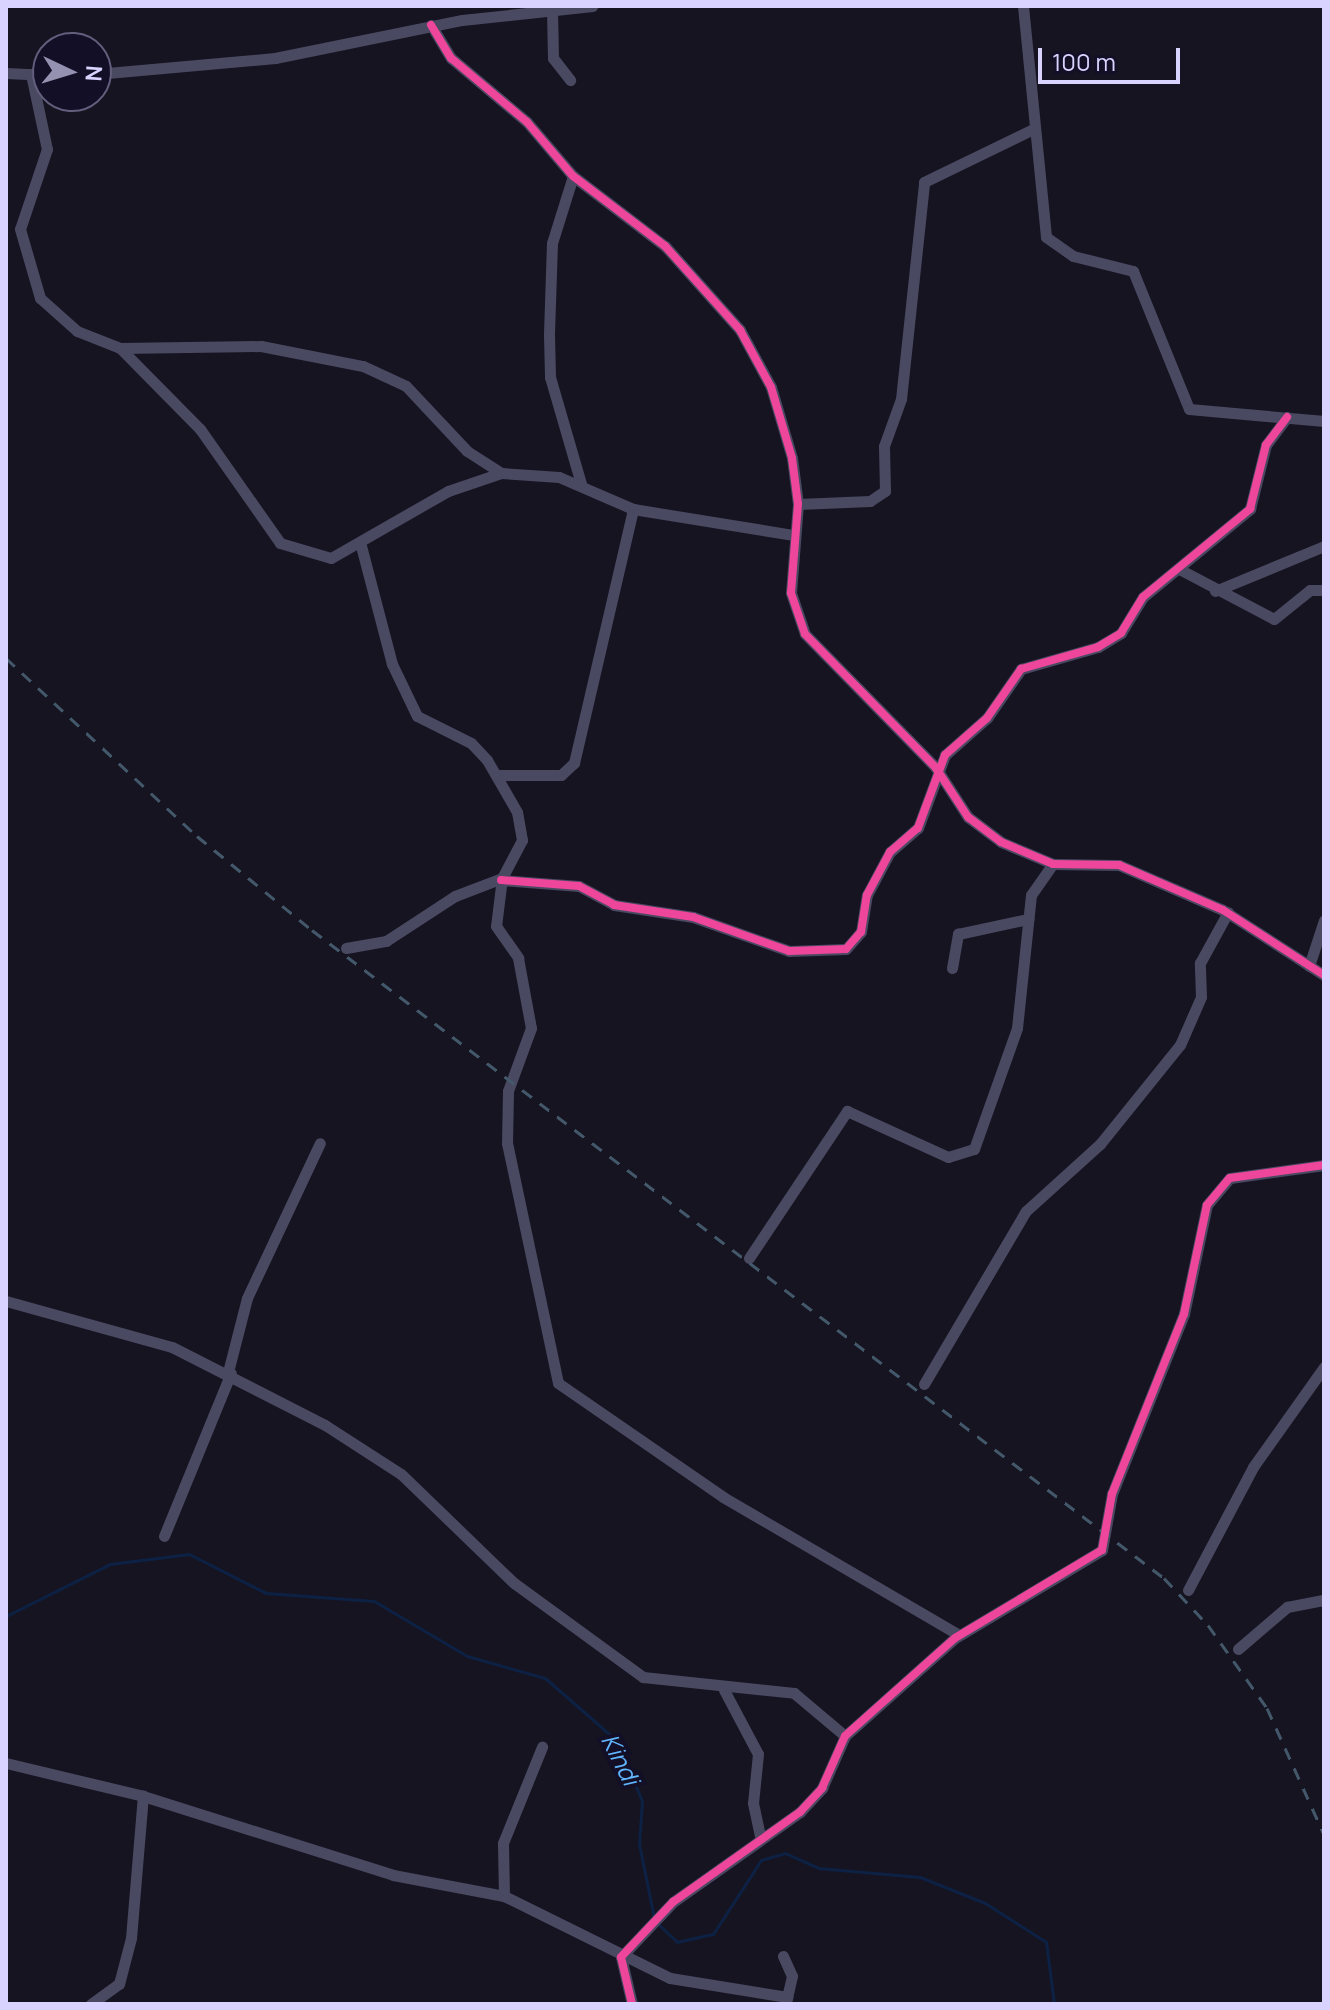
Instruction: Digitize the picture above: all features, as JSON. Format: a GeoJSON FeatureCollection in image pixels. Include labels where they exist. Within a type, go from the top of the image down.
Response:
{"type":"FeatureCollection","features":[{"type":"Feature","properties":{"kind":"street"},"geometry":{"type":"LineString","coordinates":[[112,73],[275,58],[431,25],[592,6]]}},
{"type":"Feature","properties":{"kind":"street"},"geometry":{"type":"LineString","coordinates":[[1023,6],[1046,237],[1073,256],[1133,271],[1189,409],[1324,421]]}},
{"type":"Feature","properties":{"kind":"street"},"geometry":{"type":"LineString","coordinates":[[552,10],[553,58],[570,80]]}},
{"type":"Feature","properties":{"kind":"street"},"geometry":{"type":"LineString","coordinates":[[431,25],[451,58],[527,122],[573,176],[665,246],[740,330],[784,424],[798,504],[791,593],[805,634],[936,768],[986,834],[1053,864],[1119,865],[1228,912],[1324,975]]}},
{"type":"Feature","properties":{"kind":"street"},"geometry":{"type":"LineString","coordinates":[[6,73],[31,74],[47,149],[20,229],[40,298],[77,331],[120,348],[261,346],[363,366],[406,386],[467,451],[501,473],[581,484],[633,509],[794,535]]}},
{"type":"Feature","properties":{"kind":"street"},"geometry":{"type":"LineString","coordinates":[[798,504],[870,501],[885,491],[884,446],[901,399],[924,182],[1033,129]]}},
{"type":"Feature","properties":{"kind":"street"},"geometry":{"type":"LineString","coordinates":[[573,176],[552,243],[550,377],[581,484]]}},
{"type":"Feature","properties":{"kind":"street"},"geometry":{"type":"LineString","coordinates":[[6,231],[20,229]]}},
{"type":"Feature","properties":{"kind":"street"},"geometry":{"type":"LineString","coordinates":[[120,348],[200,429],[280,543],[331,558],[361,546],[430,500],[501,473]]}},
{"type":"Feature","properties":{"kind":"street"},"geometry":{"type":"LineString","coordinates":[[346,948],[386,941],[455,896],[502,879],[579,886],[614,905],[693,917],[789,951],[846,949],[861,932],[867,895],[890,852],[918,828],[936,768],[987,718],[1021,669],[1098,647],[1128,625],[1154,586],[1181,570],[1256,501],[1266,445],[1287,417]]}},
{"type":"Feature","properties":{"kind":"street"},"geometry":{"type":"LineString","coordinates":[[498,775],[561,775],[574,763],[633,509]]}},
{"type":"Feature","properties":{"kind":"street"},"geometry":{"type":"LineString","coordinates":[[361,546],[392,664],[417,716],[471,743],[498,775],[522,840],[502,879],[496,926],[518,958],[531,1028],[508,1091],[508,1153],[558,1383],[736,1506],[959,1635]]}},
{"type":"Feature","properties":{"kind":"street"},"geometry":{"type":"LineString","coordinates":[[1215,591],[1324,546]]}},
{"type":"Feature","properties":{"kind":"street"},"geometry":{"type":"LineString","coordinates":[[1181,570],[1215,591],[1274,619],[1310,590],[1324,590]]}},
{"type":"Feature","properties":{"kind":"street"},"geometry":{"type":"LineString","coordinates":[[749,1258],[847,1111],[948,1157],[974,1149],[1017,1028],[1028,919],[1037,881],[1053,864]]}},
{"type":"Feature","properties":{"kind":"street"},"geometry":{"type":"LineString","coordinates":[[924,1384],[1026,1211],[1100,1144],[1180,1045],[1201,997],[1200,963],[1228,912]]}},
{"type":"Feature","properties":{"kind":"street"},"geometry":{"type":"LineString","coordinates":[[952,968],[958,934],[1028,919]]}},
{"type":"Feature","properties":{"kind":"street"},"geometry":{"type":"LineString","coordinates":[[1309,966],[1324,920]]}},
{"type":"Feature","properties":{"kind":"street"},"geometry":{"type":"LineString","coordinates":[[164,1536],[230,1372],[247,1298],[320,1143]]}},
{"type":"Feature","properties":{"kind":"street"},"geometry":{"type":"LineString","coordinates":[[621,1957],[673,1902],[760,1837],[789,1822],[822,1788],[845,1736],[959,1635],[1102,1550],[1112,1494],[1184,1314],[1202,1215],[1223,1180],[1324,1165]]}},
{"type":"Feature","properties":{"kind":"street"},"geometry":{"type":"LineString","coordinates":[[6,1301],[144,1338],[230,1372],[383,1461],[514,1583],[623,1667],[658,1683],[794,1693],[845,1736]]}},
{"type":"Feature","properties":{"kind":"street"},"geometry":{"type":"LineString","coordinates":[[1188,1590],[1253,1467],[1324,1367]]}},
{"type":"Feature","properties":{"kind":"street"},"geometry":{"type":"LineString","coordinates":[[1238,1649],[1287,1607],[1324,1600]]}},
{"type":"Feature","properties":{"kind":"street"},"geometry":{"type":"LineString","coordinates":[[724,1690],[758,1754],[753,1803],[760,1837]]}},
{"type":"Feature","properties":{"kind":"street"},"geometry":{"type":"LineString","coordinates":[[504,1896],[503,1843],[542,1747]]}},
{"type":"Feature","properties":{"kind":"street"},"geometry":{"type":"LineString","coordinates":[[6,1763],[143,1796],[393,1875],[504,1896],[621,1957],[670,1978],[786,2001],[791,1969],[783,1956]]}},
{"type":"Feature","properties":{"kind":"street"},"geometry":{"type":"LineString","coordinates":[[91,2004],[119,1984],[131,1938],[143,1796]]}},
{"type":"Feature","properties":{"kind":"street"},"geometry":{"type":"LineString","coordinates":[[621,1957],[632,2004]]}},
{"type":"Feature","properties":{"kind":"waterway","name":"Kindi"},"geometry":{"type":"LineString","coordinates":[[6,1616],[110,1564],[189,1554],[266,1593],[374,1601],[467,1656],[545,1678],[617,1741],[642,1801],[639,1844],[654,1918]]}},
{"type":"Feature","properties":{"kind":"waterway","name":"Kindi"},"geometry":{"type":"LineString","coordinates":[[658,1924],[677,1942],[713,1934],[761,1860],[785,1853],[818,1868],[920,1877],[985,1903],[1046,1942],[1054,2004]]}},
{"type":"Feature","properties":{"kind":"railway"},"geometry":{"type":"LineString","coordinates":[[6,658],[197,836],[312,930],[1164,1578],[1208,1625],[1267,1708],[1324,1834]]}},
{"type":"Feature","properties":{"kind":"cycle path"},"geometry":{"type":"LineString","coordinates":[[431,25],[451,58],[527,122],[573,176],[665,246],[740,330],[771,387],[792,458],[798,504],[791,593],[805,634],[936,768],[968,817],[1001,842],[1053,864],[1119,865],[1223,910],[1324,975]]}},
{"type":"Feature","properties":{"kind":"cycle path"},"geometry":{"type":"LineString","coordinates":[[501,880],[579,886],[614,905],[693,917],[789,951],[846,949],[861,932],[867,895],[890,852],[918,828],[945,755],[987,718],[1021,669],[1098,647],[1121,633],[1143,597],[1250,509],[1266,445],[1287,417]]}},
{"type":"Feature","properties":{"kind":"cycle path"},"geometry":{"type":"LineString","coordinates":[[632,2004],[621,1957],[673,1902],[800,1812],[822,1788],[845,1736],[955,1638],[1102,1550],[1112,1494],[1184,1314],[1207,1205],[1230,1178],[1324,1165]]}}]}
